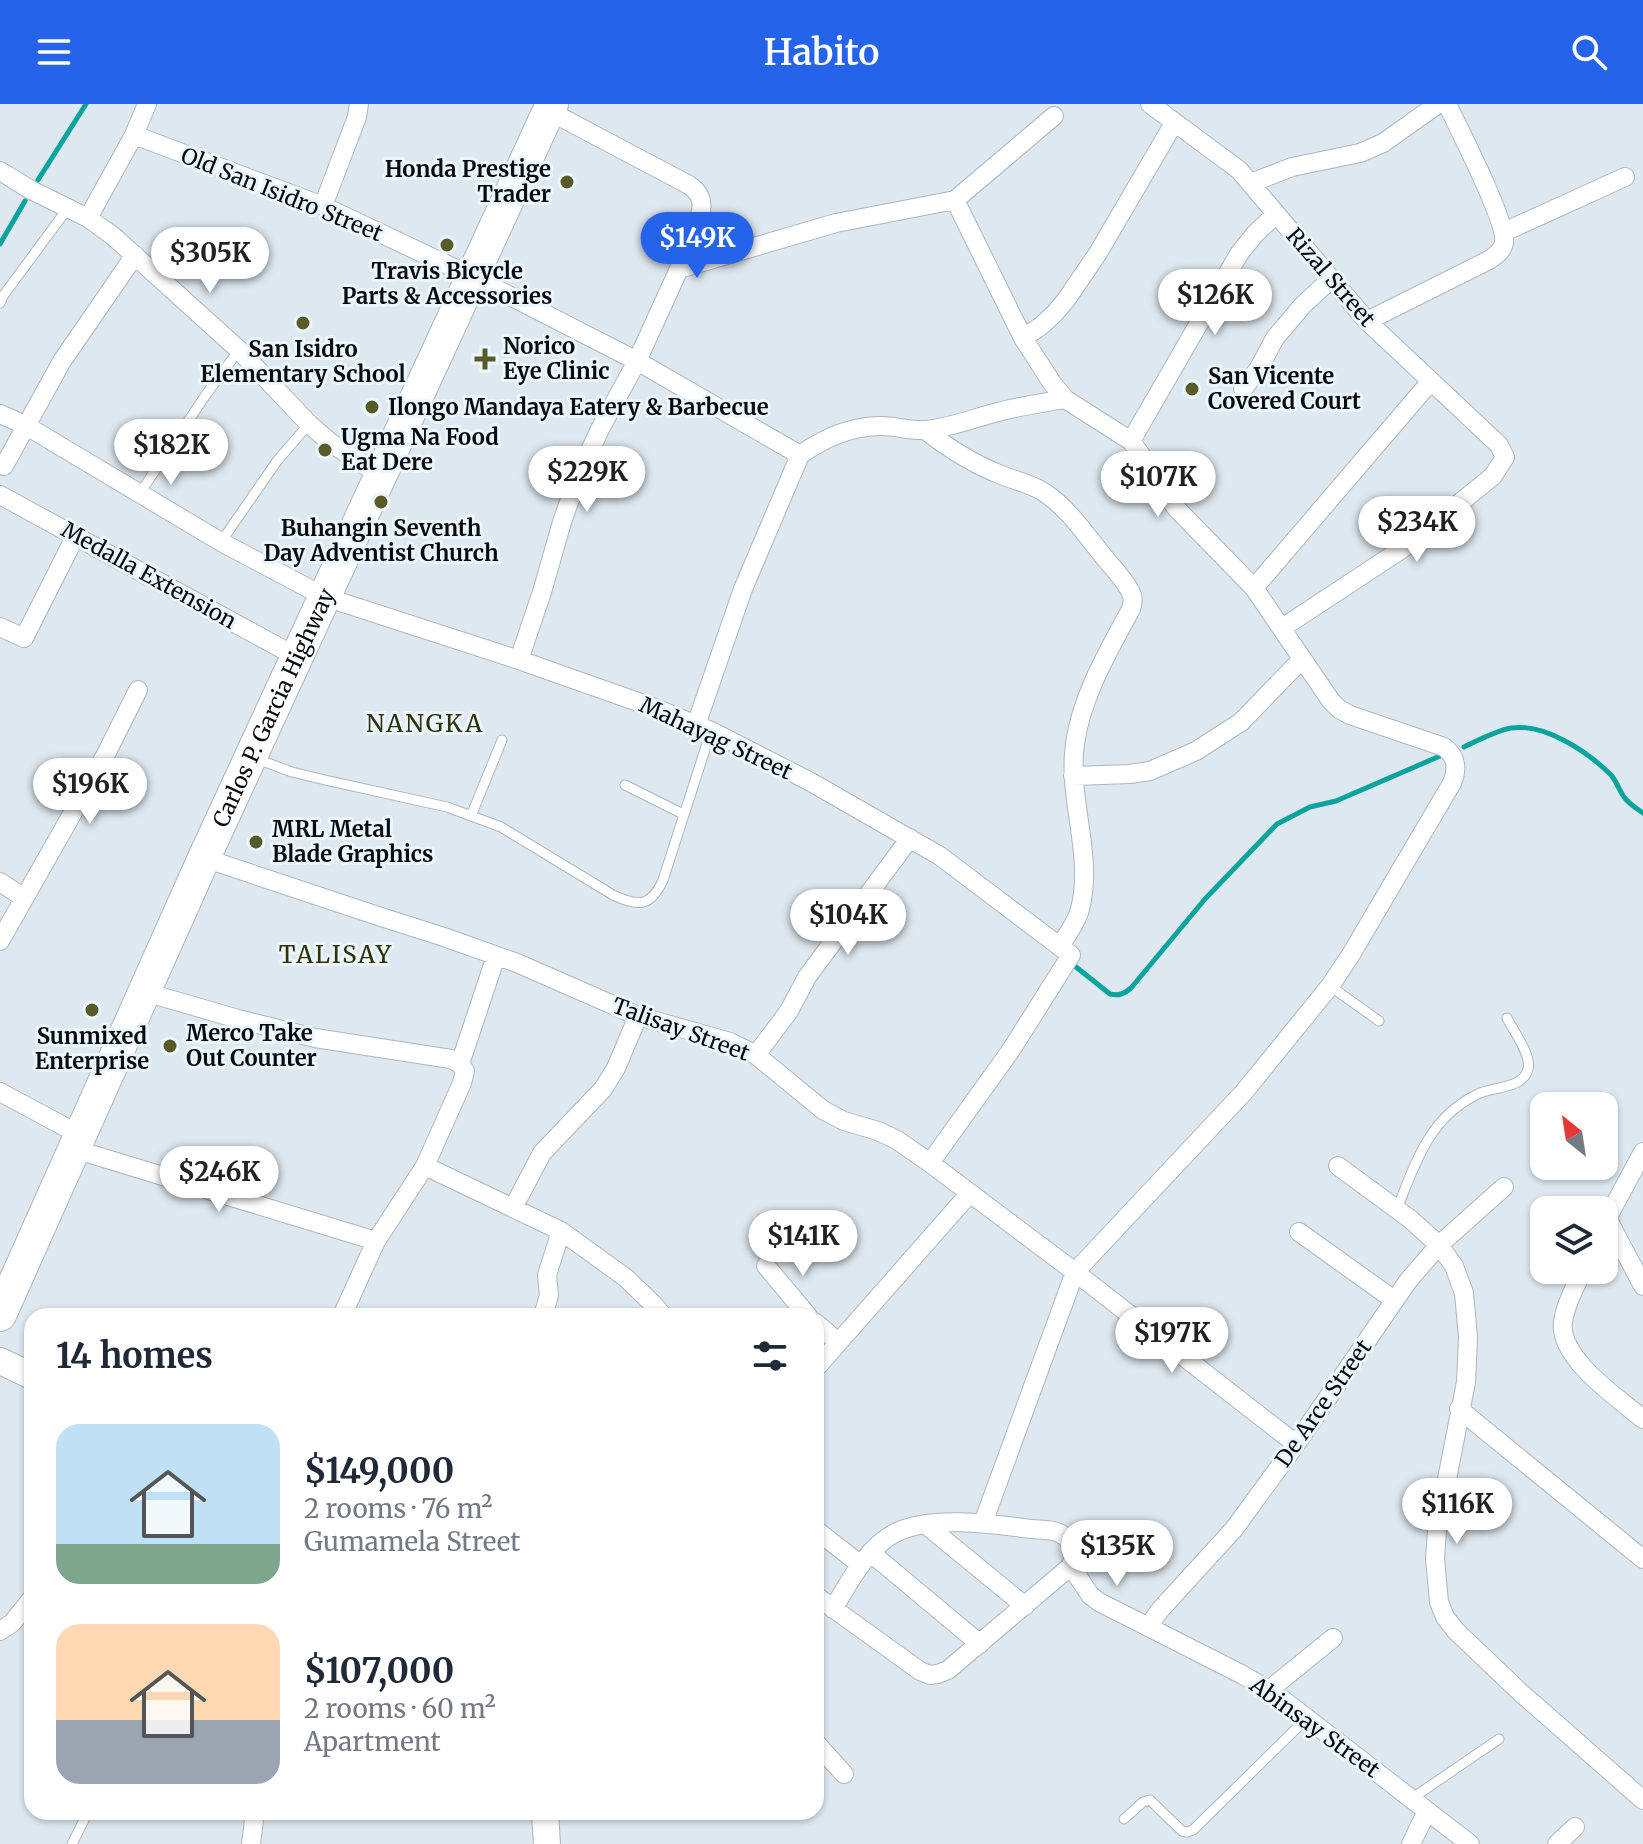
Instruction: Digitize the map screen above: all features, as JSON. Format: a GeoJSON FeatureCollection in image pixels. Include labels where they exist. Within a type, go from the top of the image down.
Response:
{"type":"FeatureCollection","features":[{"type":"Feature","properties":{"kind":"highway","name":"Carlos P. Garcia Highway"},"geometry":{"type":"LineString","coordinates":[[0,1315],[204,858],[550,107]]}},
{"type":"Feature","properties":{"kind":"main road"},"geometry":{"type":"LineString","coordinates":[[0,1361],[24,1372]]}},
{"type":"Feature","properties":{"kind":"main road"},"geometry":{"type":"LineString","coordinates":[[546,1820],[547,1844]]}},
{"type":"Feature","properties":{"kind":"street"},"geometry":{"type":"LineString","coordinates":[[88,218],[134,135],[147,104]]}},
{"type":"Feature","properties":{"kind":"street"},"geometry":{"type":"LineString","coordinates":[[323,206],[357,117],[359,104]]}},
{"type":"Feature","properties":{"kind":"street","name":"Rizal Street"},"geometry":{"type":"LineString","coordinates":[[1150,104],[1239,170],[1367,321],[1499,445],[1505,457],[1493,476],[1408,545],[1282,628]]}},
{"type":"Feature","properties":{"kind":"street"},"geometry":{"type":"LineString","coordinates":[[1251,183],[1292,167],[1360,153],[1383,143],[1438,104]]}},
{"type":"Feature","properties":{"kind":"street"},"geometry":{"type":"LineString","coordinates":[[1367,321],[1489,260],[1503,246],[1504,232],[1447,104]]}},
{"type":"Feature","properties":{"kind":"street"},"geometry":{"type":"LineString","coordinates":[[519,660],[577,479],[637,361],[679,269],[703,202],[689,185],[550,107]]}},
{"type":"Feature","properties":{"kind":"street"},"geometry":{"type":"LineString","coordinates":[[679,269],[836,223],[955,200],[1054,116]]}},
{"type":"Feature","properties":{"kind":"street"},"geometry":{"type":"LineString","coordinates":[[1023,338],[1048,320],[1066,300],[1098,253],[1174,123]]}},
{"type":"Feature","properties":{"kind":"street","name":"Old San Isidro Street"},"geometry":{"type":"LineString","coordinates":[[134,135],[323,206],[473,277],[637,361],[800,455]]}},
{"type":"Feature","properties":{"kind":"street"},"geometry":{"type":"LineString","coordinates":[[0,171],[88,218],[113,236],[239,350],[309,424],[331,443],[381,476]]}},
{"type":"Feature","properties":{"kind":"street"},"geometry":{"type":"LineString","coordinates":[[1504,232],[1625,177]]}},
{"type":"Feature","properties":{"kind":"street"},"geometry":{"type":"LineString","coordinates":[[833,1609],[866,1559],[889,1536],[925,1524],[983,1523],[1075,1272],[1244,1092],[1330,986],[1456,773],[1456,764],[1444,747],[1339,709],[1254,588],[1176,508],[1131,441],[1065,399],[1023,338],[955,200]]}},
{"type":"Feature","properties":{"kind":"street"},"geometry":{"type":"LineString","coordinates":[[1131,441],[1239,254],[1276,214]]}},
{"type":"Feature","properties":{"kind":"street"},"geometry":{"type":"LineString","coordinates":[[4,466],[62,361],[135,255]]}},
{"type":"Feature","properties":{"kind":"street"},"geometry":{"type":"LineString","coordinates":[[1243,389],[1275,338],[1303,305],[1331,279]]}},
{"type":"Feature","properties":{"kind":"street"},"geometry":{"type":"LineString","coordinates":[[1254,588],[1431,381]]}},
{"type":"Feature","properties":{"kind":"street"},"geometry":{"type":"LineString","coordinates":[[704,728],[743,589],[800,455],[816,444],[863,428],[883,426],[925,430],[1020,406],[1065,399]]}},
{"type":"Feature","properties":{"kind":"street","name":"Mahayag Street"},"geometry":{"type":"LineString","coordinates":[[0,414],[25,425],[221,542],[325,597],[519,660],[704,728],[809,781],[910,838],[975,881],[1066,950]]}},
{"type":"Feature","properties":{"kind":"street"},"geometry":{"type":"LineString","coordinates":[[925,430],[972,463],[1033,486],[1060,504],[1122,579],[1132,594],[1133,602],[1091,689],[1074,744],[1073,776],[1082,860],[1080,912],[1066,950],[1011,1050],[930,1163]]}},
{"type":"Feature","properties":{"kind":"street","name":"Medalla Extension"},"geometry":{"type":"LineString","coordinates":[[0,495],[297,657]]}},
{"type":"Feature","properties":{"kind":"street"},"geometry":{"type":"LineString","coordinates":[[0,627],[24,638],[76,535]]}},
{"type":"Feature","properties":{"kind":"street"},"geometry":{"type":"LineString","coordinates":[[1073,776],[1150,771],[1196,751],[1241,722],[1302,659]]}},
{"type":"Feature","properties":{"kind":"street"},"geometry":{"type":"LineString","coordinates":[[0,941],[105,756],[138,690]]}},
{"type":"Feature","properties":{"kind":"street"},"geometry":{"type":"LineString","coordinates":[[756,1055],[789,1011],[807,977],[910,838]]}},
{"type":"Feature","properties":{"kind":"street","name":"Talisay Street"},"geometry":{"type":"LineString","coordinates":[[204,858],[517,963],[638,1016],[730,1042],[756,1055],[823,1110],[897,1140],[930,1163],[1296,1444]]}},
{"type":"Feature","properties":{"kind":"street"},"geometry":{"type":"LineString","coordinates":[[0,882],[24,898]]}},
{"type":"Feature","properties":{"kind":"street"},"geometry":{"type":"LineString","coordinates":[[460,1064],[496,956]]}},
{"type":"Feature","properties":{"kind":"street"},"geometry":{"type":"LineString","coordinates":[[145,992],[315,1038],[451,1059],[465,1071],[425,1166],[376,1241],[346,1308]]}},
{"type":"Feature","properties":{"kind":"street"},"geometry":{"type":"LineString","coordinates":[[513,1208],[542,1153],[603,1089],[616,1068],[638,1016]]}},
{"type":"Feature","properties":{"kind":"street"},"geometry":{"type":"LineString","coordinates":[[0,1092],[77,1142],[376,1241]]}},
{"type":"Feature","properties":{"kind":"street"},"geometry":{"type":"LineString","coordinates":[[1618,1197],[1643,1152]]}},
{"type":"Feature","properties":{"kind":"street"},"geometry":{"type":"LineString","coordinates":[[425,1166],[561,1231],[626,1278],[656,1308]]}},
{"type":"Feature","properties":{"kind":"street"},"geometry":{"type":"LineString","coordinates":[[1338,1166],[1397,1209],[1439,1245],[1460,1279],[1466,1310],[1467,1371],[1436,1544],[1436,1584],[1445,1617],[1520,1692],[1643,1800]]}},
{"type":"Feature","properties":{"kind":"street","name":"De Arce Street"},"geometry":{"type":"LineString","coordinates":[[1148,1627],[1219,1546],[1296,1444],[1421,1264],[1504,1187]]}},
{"type":"Feature","properties":{"kind":"street"},"geometry":{"type":"LineString","coordinates":[[824,1359],[970,1193]]}},
{"type":"Feature","properties":{"kind":"street"},"geometry":{"type":"LineString","coordinates":[[545,1308],[549,1295],[547,1275],[561,1231]]}},
{"type":"Feature","properties":{"kind":"street"},"geometry":{"type":"LineString","coordinates":[[1299,1232],[1394,1300]]}},
{"type":"Feature","properties":{"kind":"street"},"geometry":{"type":"LineString","coordinates":[[1618,1243],[1643,1286]]}},
{"type":"Feature","properties":{"kind":"street"},"geometry":{"type":"LineString","coordinates":[[766,1266],[801,1308]]}},
{"type":"Feature","properties":{"kind":"street"},"geometry":{"type":"LineString","coordinates":[[1577,1284],[1562,1325],[1572,1355],[1643,1419]]}},
{"type":"Feature","properties":{"kind":"street"},"geometry":{"type":"LineString","coordinates":[[824,1330],[838,1342]]}},
{"type":"Feature","properties":{"kind":"street"},"geometry":{"type":"LineString","coordinates":[[1459,1409],[1643,1559]]}},
{"type":"Feature","properties":{"kind":"street","name":"Abinsay Street"},"geometry":{"type":"LineString","coordinates":[[983,1523],[1062,1534],[1074,1548],[1071,1566],[1090,1595],[1099,1602],[1269,1690],[1470,1844]]}},
{"type":"Feature","properties":{"kind":"street"},"geometry":{"type":"LineString","coordinates":[[925,1524],[1025,1606]]}},
{"type":"Feature","properties":{"kind":"street"},"geometry":{"type":"LineString","coordinates":[[824,1535],[866,1559],[980,1644]]}},
{"type":"Feature","properties":{"kind":"street"},"geometry":{"type":"LineString","coordinates":[[824,1602],[930,1675],[948,1670],[1071,1566]]}},
{"type":"Feature","properties":{"kind":"street"},"geometry":{"type":"LineString","coordinates":[[0,1631],[12,1623],[24,1608]]}},
{"type":"Feature","properties":{"kind":"street"},"geometry":{"type":"LineString","coordinates":[[1269,1690],[1333,1638]]}},
{"type":"Feature","properties":{"kind":"street"},"geometry":{"type":"LineString","coordinates":[[824,1752],[844,1774]]}},
{"type":"Feature","properties":{"kind":"street"},"geometry":{"type":"LineString","coordinates":[[1411,1844],[1427,1811]]}},
{"type":"Feature","properties":{"kind":"street"},"geometry":{"type":"LineString","coordinates":[[251,1844],[254,1820]]}},
{"type":"Feature","properties":{"kind":"street"},"geometry":{"type":"LineString","coordinates":[[1557,1844],[1575,1827]]}},
{"type":"Feature","properties":{"kind":"lane"},"geometry":{"type":"LineString","coordinates":[[0,303],[68,207]]}},
{"type":"Feature","properties":{"kind":"lane"},"geometry":{"type":"LineString","coordinates":[[140,493],[239,350]]}},
{"type":"Feature","properties":{"kind":"lane"},"geometry":{"type":"LineString","coordinates":[[221,542],[277,461],[309,424]]}},
{"type":"Feature","properties":{"kind":"lane"},"geometry":{"type":"LineString","coordinates":[[251,757],[292,772],[433,804],[501,827],[613,895],[628,902],[640,903],[649,900],[658,891],[683,814],[704,728]]}},
{"type":"Feature","properties":{"kind":"lane"},"geometry":{"type":"LineString","coordinates":[[471,816],[502,740]]}},
{"type":"Feature","properties":{"kind":"lane"},"geometry":{"type":"LineString","coordinates":[[625,785],[683,814]]}},
{"type":"Feature","properties":{"kind":"lane"},"geometry":{"type":"LineString","coordinates":[[1330,986],[1379,1021]]}},
{"type":"Feature","properties":{"kind":"lane"},"geometry":{"type":"LineString","coordinates":[[1397,1209],[1419,1154],[1443,1117],[1477,1094],[1519,1082],[1528,1070],[1528,1058],[1507,1018]]}},
{"type":"Feature","properties":{"kind":"lane"},"geometry":{"type":"LineString","coordinates":[[1124,1819],[1143,1802],[1150,1800],[1182,1831],[1193,1830],[1308,1717]]}},
{"type":"Feature","properties":{"kind":"lane"},"geometry":{"type":"LineString","coordinates":[[1411,1799],[1499,1739]]}},
{"type":"Feature","properties":{"kind":"lane"},"geometry":{"type":"LineString","coordinates":[[72,1844],[84,1820]]}},
{"type":"Feature","properties":{"kind":"waterway"},"geometry":{"type":"LineString","coordinates":[[38,180],[86,104]]}},
{"type":"Feature","properties":{"kind":"waterway"},"geometry":{"type":"LineString","coordinates":[[0,244],[25,201]]}},
{"type":"Feature","properties":{"kind":"waterway"},"geometry":{"type":"LineString","coordinates":[[1464,747],[1511,728],[1538,730],[1552,735],[1601,766],[1626,799],[1643,813]]}},
{"type":"Feature","properties":{"kind":"waterway"},"geometry":{"type":"LineString","coordinates":[[1071,963],[1110,994],[1126,992],[1205,899],[1277,824],[1310,807],[1336,801],[1440,756]]}},
{"type":"Feature","properties":{"kind":"place","name":"Honda Prestige Trader"},"geometry":{"type":"Point","coordinates":[567,182]}},
{"type":"Feature","properties":{"kind":"place","name":"Travis Bicycle Parts & Accessories"},"geometry":{"type":"Point","coordinates":[447,245]}},
{"type":"Feature","properties":{"kind":"place","name":"San Isidro Elementary School"},"geometry":{"type":"Point","coordinates":[303,323]}},
{"type":"Feature","properties":{"kind":"place","name":"Norico Eye Clinic"},"geometry":{"type":"Point","coordinates":[485,359]}},
{"type":"Feature","properties":{"kind":"place","name":"San Vicente Covered Court"},"geometry":{"type":"Point","coordinates":[1192,389]}},
{"type":"Feature","properties":{"kind":"place","name":"Ilongo Mandaya Eatery & Barbecue"},"geometry":{"type":"Point","coordinates":[372,407]}},
{"type":"Feature","properties":{"kind":"place","name":"Ugma Na Food Eat Dere"},"geometry":{"type":"Point","coordinates":[325,450]}},
{"type":"Feature","properties":{"kind":"place","name":"Buhangin Seventh Day Adventist Church"},"geometry":{"type":"Point","coordinates":[381,502]}},
{"type":"Feature","properties":{"kind":"place","name":"MRL Metal Blade Graphics"},"geometry":{"type":"Point","coordinates":[256,842]}},
{"type":"Feature","properties":{"kind":"place","name":"Sunmixed Enterprise"},"geometry":{"type":"Point","coordinates":[92,1010]}},
{"type":"Feature","properties":{"kind":"place","name":"Merco Take Out Counter"},"geometry":{"type":"Point","coordinates":[170,1046]}},
{"type":"Feature","properties":{"kind":"district","name":"NANGKA"},"geometry":{"type":"Point","coordinates":[425,723]}},
{"type":"Feature","properties":{"kind":"district","name":"TALISAY"},"geometry":{"type":"Point","coordinates":[336,954]}}]}
